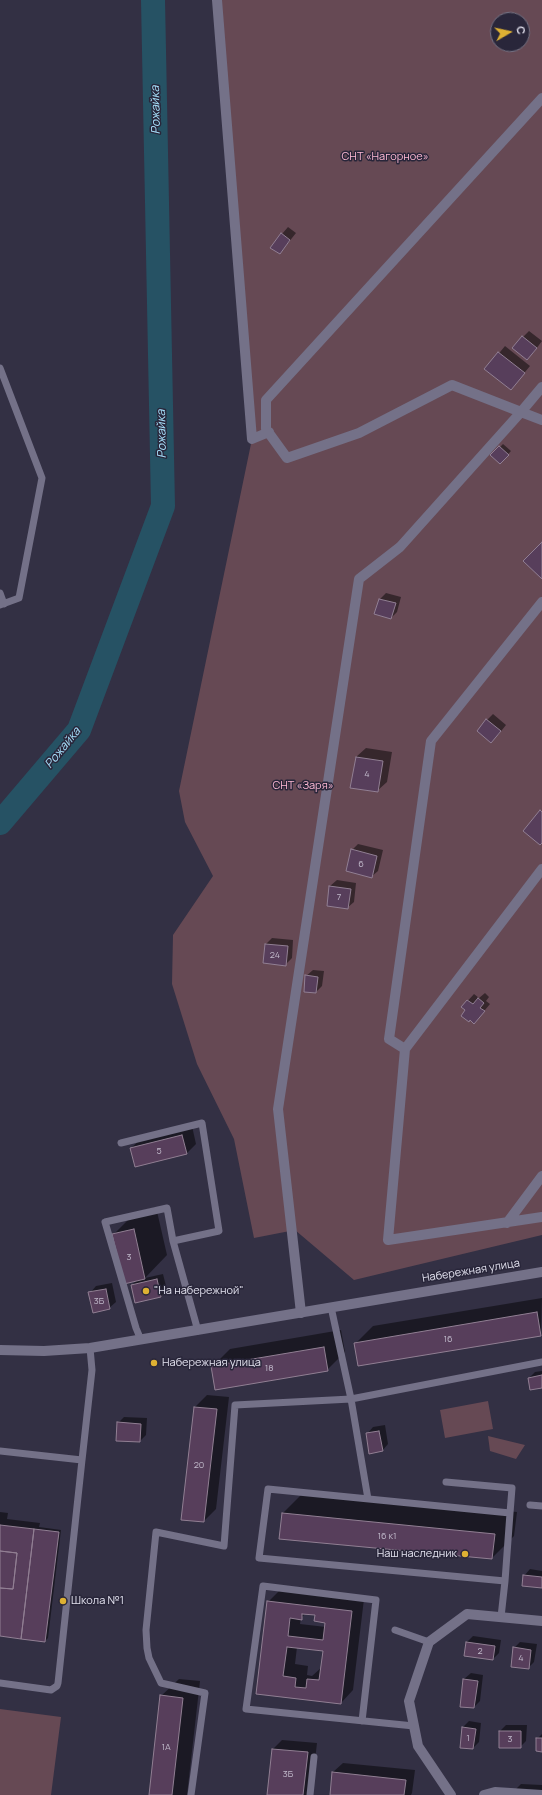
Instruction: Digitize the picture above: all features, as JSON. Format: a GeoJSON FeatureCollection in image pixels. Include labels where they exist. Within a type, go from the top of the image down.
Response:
{"type":"FeatureCollection","features":[{"type":"Feature","properties":{"kind":"street"},"geometry":{"type":"LineString","coordinates":[[217,0],[252,439],[269,432]]}},
{"type":"Feature","properties":{"kind":"street"},"geometry":{"type":"LineString","coordinates":[[542,98],[266,400],[266,429],[287,458],[359,433],[452,385],[542,420]]}},
{"type":"Feature","properties":{"kind":"street"},"geometry":{"type":"LineString","coordinates":[[301,1313],[278,1109],[359,579],[400,546],[542,387]]}},
{"type":"Feature","properties":{"kind":"street"},"geometry":{"type":"LineString","coordinates":[[405,1049],[389,1039],[431,741],[542,602]]}},
{"type":"Feature","properties":{"kind":"street"},"geometry":{"type":"LineString","coordinates":[[542,868],[405,1049],[388,1240],[542,1217]]}},
{"type":"Feature","properties":{"kind":"street"},"geometry":{"type":"LineString","coordinates":[[507,1222],[542,1176]]}},
{"type":"Feature","properties":{"kind":"street","name":"Набережная улица"},"geometry":{"type":"LineString","coordinates":[[0,1350],[44,1351],[90,1348],[542,1272]]}},
{"type":"Feature","properties":{"kind":"street"},"geometry":{"type":"LineString","coordinates":[[451,1795],[418,1746],[409,1701],[429,1642],[467,1614],[542,1621]]}},
{"type":"Feature","properties":{"kind":"street"},"geometry":{"type":"LineString","coordinates":[[484,1795],[495,1792],[542,1795]]}},
{"type":"Feature","properties":{"kind":"lane"},"geometry":{"type":"LineString","coordinates":[[0,368],[42,478],[19,598],[2,604],[0,593]]}},
{"type":"Feature","properties":{"kind":"lane"},"geometry":{"type":"LineString","coordinates":[[121,1143],[202,1124],[219,1231],[173,1241]]}},
{"type":"Feature","properties":{"kind":"lane"},"geometry":{"type":"LineString","coordinates":[[141,1340],[136,1328],[105,1222],[167,1208],[173,1241],[198,1331]]}},
{"type":"Feature","properties":{"kind":"lane"},"geometry":{"type":"LineString","coordinates":[[331,1307],[351,1399],[368,1499]]}},
{"type":"Feature","properties":{"kind":"lane"},"geometry":{"type":"LineString","coordinates":[[0,1683],[51,1690],[57,1686],[58,1683],[92,1370],[90,1348]]}},
{"type":"Feature","properties":{"kind":"lane"},"geometry":{"type":"LineString","coordinates":[[191,1795],[205,1693],[161,1683],[150,1658],[147,1648],[146,1630],[156,1532],[224,1546],[235,1405],[351,1399],[542,1362]]}},
{"type":"Feature","properties":{"kind":"lane"},"geometry":{"type":"LineString","coordinates":[[0,1451],[82,1460]]}},
{"type":"Feature","properties":{"kind":"lane"},"geometry":{"type":"LineString","coordinates":[[446,1482],[512,1488],[501,1617]]}},
{"type":"Feature","properties":{"kind":"lane"},"geometry":{"type":"LineString","coordinates":[[504,1581],[259,1558],[268,1489],[510,1513]]}},
{"type":"Feature","properties":{"kind":"lane"},"geometry":{"type":"LineString","coordinates":[[530,1504],[542,1506]]}},
{"type":"Feature","properties":{"kind":"lane"},"geometry":{"type":"LineString","coordinates":[[362,1721],[376,1600],[263,1586],[246,1709],[362,1721],[414,1726]]}},
{"type":"Feature","properties":{"kind":"lane"},"geometry":{"type":"LineString","coordinates":[[395,1630],[429,1642]]}},
{"type":"Feature","properties":{"kind":"lane"},"geometry":{"type":"LineString","coordinates":[[310,1795],[314,1757]]}},
{"type":"Feature","properties":{"kind":"green space","name":"СНТ «Нагорное»"},"geometry":{"type":"Polygon","coordinates":[[[215,0],[542,0],[542,1235],[354,1280],[295,1230],[254,1238],[234,1139],[197,1064],[172,984],[173,935],[213,876],[185,822],[179,791],[252,439],[215,0]]]}},
{"type":"Feature","properties":{"kind":"green space"},"geometry":{"type":"Polygon","coordinates":[[[488,1401],[493,1429],[445,1438],[440,1410],[488,1401]]]}},
{"type":"Feature","properties":{"kind":"green space"},"geometry":{"type":"Polygon","coordinates":[[[488,1436],[525,1445],[516,1459],[490,1451],[488,1436]]]}},
{"type":"Feature","properties":{"kind":"green space"},"geometry":{"type":"Polygon","coordinates":[[[0,1709],[61,1717],[51,1795],[0,1795],[0,1709]]]}},
{"type":"Feature","properties":{"kind":"building"},"geometry":{"type":"Polygon","coordinates":[[[281,233],[290,240],[280,254],[270,248],[281,233]]]}},
{"type":"Feature","properties":{"kind":"building"},"geometry":{"type":"Polygon","coordinates":[[[522,336],[537,348],[527,360],[512,348],[522,336]]]}},
{"type":"Feature","properties":{"kind":"building"},"geometry":{"type":"Polygon","coordinates":[[[498,352],[525,373],[511,390],[484,369],[498,352]]]}},
{"type":"Feature","properties":{"kind":"building"},"geometry":{"type":"Polygon","coordinates":[[[499,446],[509,455],[500,464],[490,455],[499,446]]]}},
{"type":"Feature","properties":{"kind":"building"},"geometry":{"type":"Polygon","coordinates":[[[542,542],[542,579],[523,561],[542,542]]]}},
{"type":"Feature","properties":{"kind":"building"},"geometry":{"type":"Polygon","coordinates":[[[379,599],[396,603],[391,619],[374,614],[379,599]]]}},
{"type":"Feature","properties":{"kind":"building"},"geometry":{"type":"Polygon","coordinates":[[[486,719],[501,731],[491,743],[477,731],[486,719]]]}},
{"type":"Feature","properties":{"kind":"building"},"geometry":{"type":"Polygon","coordinates":[[[356,757],[383,761],[378,792],[350,788],[356,757]]]}},
{"type":"Feature","properties":{"kind":"building"},"geometry":{"type":"Polygon","coordinates":[[[540,810],[542,812],[542,843],[540,845],[523,831],[540,810]]]}},
{"type":"Feature","properties":{"kind":"building"},"geometry":{"type":"Polygon","coordinates":[[[351,849],[377,856],[372,878],[346,871],[351,849]]]}},
{"type":"Feature","properties":{"kind":"building"},"geometry":{"type":"Polygon","coordinates":[[[329,886],[351,889],[348,909],[327,906],[329,886]]]}},
{"type":"Feature","properties":{"kind":"building"},"geometry":{"type":"Polygon","coordinates":[[[265,944],[288,946],[286,966],[263,963],[265,944]]]}},
{"type":"Feature","properties":{"kind":"building"},"geometry":{"type":"Polygon","coordinates":[[[305,975],[318,977],[316,993],[304,992],[305,975]]]}},
{"type":"Feature","properties":{"kind":"building"},"geometry":{"type":"Polygon","coordinates":[[[478,998],[484,1003],[480,1008],[485,1011],[474,1024],[470,1020],[469,1022],[461,1016],[465,1010],[461,1007],[467,1000],[473,1004],[478,998]]]}},
{"type":"Feature","properties":{"kind":"building"},"geometry":{"type":"Polygon","coordinates":[[[182,1135],[187,1154],[135,1167],[130,1148],[182,1135]]]}},
{"type":"Feature","properties":{"kind":"building"},"geometry":{"type":"Polygon","coordinates":[[[134,1229],[145,1279],[124,1284],[112,1234],[134,1229]]]}},
{"type":"Feature","properties":{"kind":"building"},"geometry":{"type":"Polygon","coordinates":[[[157,1279],[161,1297],[135,1303],[131,1285],[157,1279]]]}},
{"type":"Feature","properties":{"kind":"building"},"geometry":{"type":"Polygon","coordinates":[[[106,1289],[110,1309],[93,1313],[88,1292],[106,1289]]]}},
{"type":"Feature","properties":{"kind":"building"},"geometry":{"type":"Polygon","coordinates":[[[537,1312],[541,1336],[358,1366],[354,1343],[537,1312]]]}},
{"type":"Feature","properties":{"kind":"building"},"geometry":{"type":"Polygon","coordinates":[[[324,1347],[328,1371],[215,1390],[211,1366],[324,1347]]]}},
{"type":"Feature","properties":{"kind":"building"},"geometry":{"type":"Polygon","coordinates":[[[542,1375],[542,1388],[530,1390],[528,1378],[542,1375]]]}},
{"type":"Feature","properties":{"kind":"building"},"geometry":{"type":"Polygon","coordinates":[[[194,1407],[217,1409],[204,1522],[181,1520],[194,1407]]]}},
{"type":"Feature","properties":{"kind":"building"},"geometry":{"type":"Polygon","coordinates":[[[117,1422],[141,1424],[140,1442],[116,1441],[117,1422]]]}},
{"type":"Feature","properties":{"kind":"building"},"geometry":{"type":"Polygon","coordinates":[[[379,1431],[383,1451],[369,1454],[366,1433],[379,1431]]]}},
{"type":"Feature","properties":{"kind":"building"},"geometry":{"type":"Polygon","coordinates":[[[282,1513],[495,1534],[492,1559],[279,1539],[282,1513]]]}},
{"type":"Feature","properties":{"kind":"building"},"geometry":{"type":"Polygon","coordinates":[[[0,1525],[34,1529],[21,1639],[0,1636],[0,1588],[13,1589],[17,1553],[0,1551],[0,1525]]]}},
{"type":"Feature","properties":{"kind":"building"},"geometry":{"type":"Polygon","coordinates":[[[34,1529],[59,1532],[45,1642],[21,1639],[34,1529]]]}},
{"type":"Feature","properties":{"kind":"building"},"geometry":{"type":"Polygon","coordinates":[[[0,1551],[17,1553],[13,1589],[0,1588],[0,1551]]]}},
{"type":"Feature","properties":{"kind":"building"},"geometry":{"type":"Polygon","coordinates":[[[523,1575],[542,1577],[542,1588],[522,1586],[523,1575]]]}},
{"type":"Feature","properties":{"kind":"building"},"geometry":{"type":"Polygon","coordinates":[[[267,1601],[352,1611],[341,1704],[256,1694],[267,1601]],[[302,1614],[302,1620],[290,1618],[288,1636],[323,1640],[325,1623],[314,1621],[315,1615],[302,1614]],[[287,1647],[283,1676],[296,1678],[295,1687],[306,1688],[307,1679],[319,1680],[323,1651],[287,1647]]]}},
{"type":"Feature","properties":{"kind":"building"},"geometry":{"type":"Polygon","coordinates":[[[466,1642],[495,1646],[493,1660],[464,1656],[466,1642]]]}},
{"type":"Feature","properties":{"kind":"building"},"geometry":{"type":"Polygon","coordinates":[[[513,1647],[531,1650],[529,1669],[511,1667],[513,1647]]]}},
{"type":"Feature","properties":{"kind":"building"},"geometry":{"type":"Polygon","coordinates":[[[463,1679],[478,1681],[474,1708],[460,1707],[463,1679]]]}},
{"type":"Feature","properties":{"kind":"building"},"geometry":{"type":"Polygon","coordinates":[[[160,1695],[183,1698],[172,1795],[149,1795],[160,1695]]]}},
{"type":"Feature","properties":{"kind":"building"},"geometry":{"type":"Polygon","coordinates":[[[462,1727],[476,1729],[473,1749],[460,1748],[462,1727]]]}},
{"type":"Feature","properties":{"kind":"building"},"geometry":{"type":"Polygon","coordinates":[[[499,1731],[521,1731],[521,1748],[499,1748],[499,1731]]]}},
{"type":"Feature","properties":{"kind":"building"},"geometry":{"type":"Polygon","coordinates":[[[536,1738],[542,1738],[542,1752],[536,1751],[536,1738]]]}},
{"type":"Feature","properties":{"kind":"building"},"geometry":{"type":"Polygon","coordinates":[[[272,1749],[308,1752],[303,1795],[267,1795],[272,1749]]]}},
{"type":"Feature","properties":{"kind":"building"},"geometry":{"type":"Polygon","coordinates":[[[332,1772],[406,1780],[404,1795],[330,1795],[332,1772]]]}},
{"type":"Feature","properties":{"kind":"waterway","name":"Рожайка"},"geometry":{"type":"LineString","coordinates":[[0,823],[79,730],[163,506],[153,0]]}},
{"type":"Feature","properties":{"kind":"place","name":"\"На набережной\""},"geometry":{"type":"Point","coordinates":[146,1291]}},
{"type":"Feature","properties":{"kind":"place","name":"Набережная улица"},"geometry":{"type":"Point","coordinates":[154,1363]}},
{"type":"Feature","properties":{"kind":"place","name":"Наш наследник"},"geometry":{"type":"Point","coordinates":[465,1554]}},
{"type":"Feature","properties":{"kind":"place","name":"Школа №1"},"geometry":{"type":"Point","coordinates":[63,1601]}},
{"type":"Feature","properties":{"kind":"park label","name":"СНТ «Заря»"},"geometry":{"type":"Point","coordinates":[303,786]}}]}
